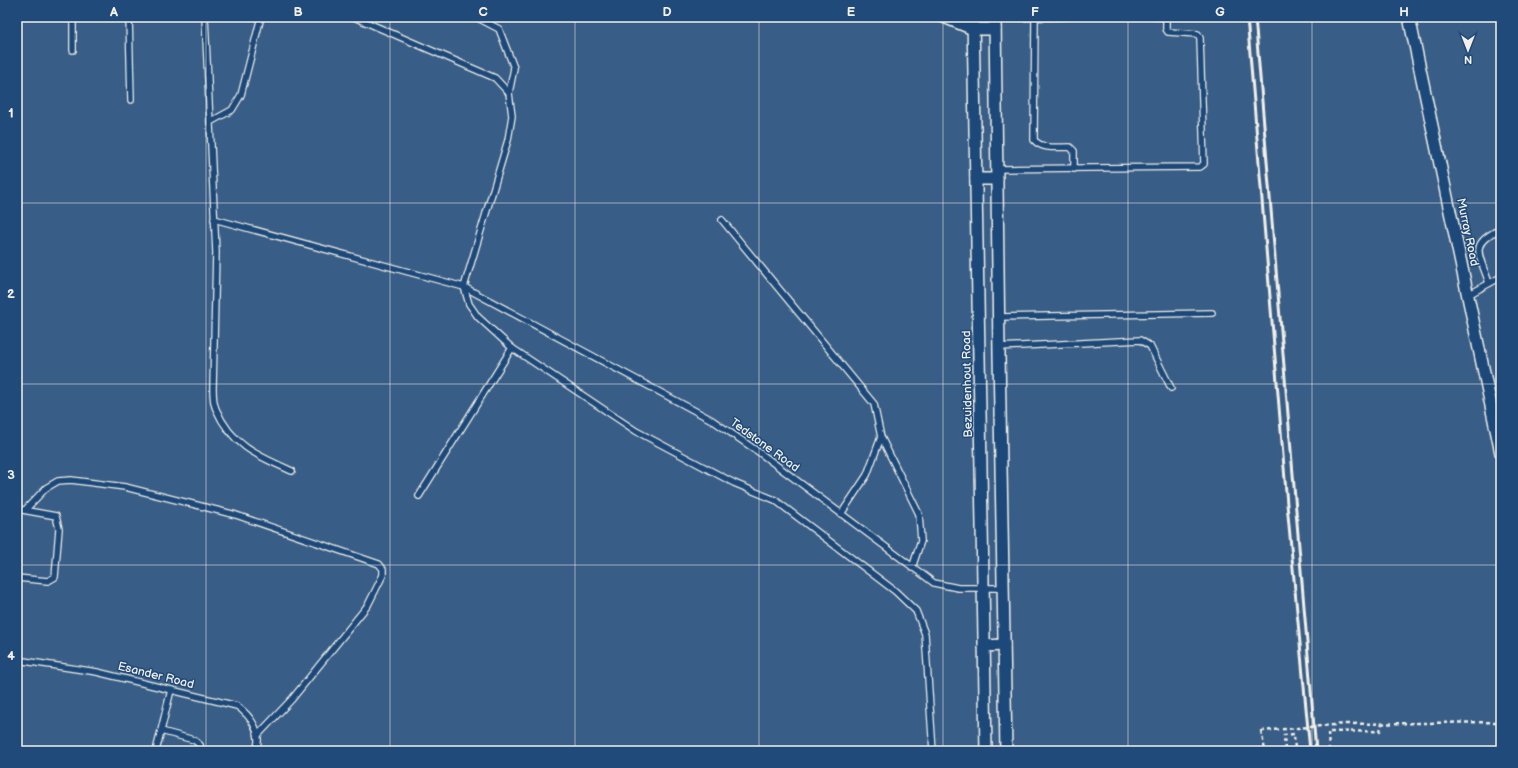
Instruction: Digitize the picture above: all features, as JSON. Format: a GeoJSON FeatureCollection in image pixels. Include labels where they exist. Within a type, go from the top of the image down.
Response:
{"type":"FeatureCollection","features":[{"type":"Feature","properties":{"kind":"street"},"geometry":{"type":"LineString","coordinates":[[944,17],[973,29],[995,29]]}},
{"type":"Feature","properties":{"kind":"street","name":"Bezuidenhout Road"},"geometry":{"type":"LineString","coordinates":[[973,17],[986,751]]}},
{"type":"Feature","properties":{"kind":"street"},"geometry":{"type":"LineString","coordinates":[[995,17],[998,350],[1006,751]]}},
{"type":"Feature","properties":{"kind":"street","name":"Murray Road"},"geometry":{"type":"LineString","coordinates":[[1409,17],[1501,453]]}},
{"type":"Feature","properties":{"kind":"street"},"geometry":{"type":"LineString","coordinates":[[976,179],[996,174]]}},
{"type":"Feature","properties":{"kind":"street"},"geometry":{"type":"LineString","coordinates":[[979,353],[998,350]]}},
{"type":"Feature","properties":{"kind":"street"},"geometry":{"type":"LineString","coordinates":[[984,646],[1004,645]]}},
{"type":"Feature","properties":{"kind":"lane"},"geometry":{"type":"LineString","coordinates":[[73,17],[73,50]]}},
{"type":"Feature","properties":{"kind":"lane"},"geometry":{"type":"LineString","coordinates":[[129,17],[130,100]]}},
{"type":"Feature","properties":{"kind":"lane"},"geometry":{"type":"LineString","coordinates":[[205,17],[216,252],[213,388],[215,408],[233,437],[253,454],[292,471]]}},
{"type":"Feature","properties":{"kind":"lane"},"geometry":{"type":"LineString","coordinates":[[210,122],[232,110],[241,95],[261,17]]}},
{"type":"Feature","properties":{"kind":"lane"},"geometry":{"type":"LineString","coordinates":[[354,17],[496,78],[509,93]]}},
{"type":"Feature","properties":{"kind":"lane"},"geometry":{"type":"LineString","coordinates":[[476,17],[499,29],[514,68],[509,93],[512,116],[508,140],[464,287],[469,304],[478,317],[512,348],[636,431],[734,483],[775,500],[895,591],[916,611],[925,634],[933,751]]}},
{"type":"Feature","properties":{"kind":"lane"},"geometry":{"type":"LineString","coordinates":[[995,17],[1065,17]]}},
{"type":"Feature","properties":{"kind":"lane"},"geometry":{"type":"LineString","coordinates":[[1035,17],[1034,140],[1039,145],[1045,147],[1070,147],[1074,151],[1074,169]]}},
{"type":"Feature","properties":{"kind":"lane"},"geometry":{"type":"LineString","coordinates":[[996,174],[1074,169],[1200,167],[1204,164],[1200,38],[1198,34],[1193,33],[1168,32],[1166,29],[1166,17],[1157,17]]}},
{"type":"Feature","properties":{"kind":"lane","name":"Tedstone Road"},"geometry":{"type":"LineString","coordinates":[[214,219],[464,287],[712,420],[760,452],[840,514],[934,583],[952,587],[1002,588]]}},
{"type":"Feature","properties":{"kind":"lane"},"geometry":{"type":"LineString","coordinates":[[722,220],[874,404],[881,437],[918,514],[921,541],[912,568]]}},
{"type":"Feature","properties":{"kind":"lane"},"geometry":{"type":"LineString","coordinates":[[1489,284],[1479,252],[1480,243],[1484,238],[1501,229]]}},
{"type":"Feature","properties":{"kind":"lane"},"geometry":{"type":"LineString","coordinates":[[1468,295],[1501,277]]}},
{"type":"Feature","properties":{"kind":"lane"},"geometry":{"type":"LineString","coordinates":[[998,317],[1212,313]]}},
{"type":"Feature","properties":{"kind":"lane"},"geometry":{"type":"LineString","coordinates":[[998,350],[1140,340],[1150,346],[1171,388]]}},
{"type":"Feature","properties":{"kind":"lane"},"geometry":{"type":"LineString","coordinates":[[420,496],[512,348]]}},
{"type":"Feature","properties":{"kind":"lane"},"geometry":{"type":"LineString","coordinates":[[840,514],[867,476],[881,437]]}},
{"type":"Feature","properties":{"kind":"lane"},"geometry":{"type":"LineString","coordinates":[[25,510],[46,488],[58,481],[71,480],[125,487],[236,515],[379,564],[383,569],[383,575],[368,605],[296,694],[258,735],[256,751]]}},
{"type":"Feature","properties":{"kind":"lane"},"geometry":{"type":"LineString","coordinates":[[17,510],[25,510],[56,516],[59,521],[55,577],[48,580],[17,578]]}},
{"type":"Feature","properties":{"kind":"lane","name":"Esander Road"},"geometry":{"type":"LineString","coordinates":[[17,660],[97,672],[237,706],[247,713],[254,723],[258,735]]}},
{"type":"Feature","properties":{"kind":"lane"},"geometry":{"type":"LineString","coordinates":[[156,751],[171,690]]}},
{"type":"Feature","properties":{"kind":"lane"},"geometry":{"type":"LineString","coordinates":[[161,731],[194,740],[200,745],[201,751]]}},
{"type":"Feature","properties":{"kind":"path"},"geometry":{"type":"LineString","coordinates":[[1295,751],[1294,734],[1284,735],[1285,750],[1264,751],[1261,731],[1346,724],[1501,722]]}},
{"type":"Feature","properties":{"kind":"path"},"geometry":{"type":"LineString","coordinates":[[1329,751],[1328,732],[1380,731],[1382,723]]}},
{"type":"Feature","properties":{"kind":"shaded area"},"geometry":{"type":"Polygon","coordinates":[[[17,17],[1501,17],[1501,751],[17,751],[17,17]]]}},
{"type":"Feature","properties":{"kind":"railway"},"geometry":{"type":"LineString","coordinates":[[1247,17],[1287,504],[1310,751]]}},
{"type":"Feature","properties":{"kind":"railway"},"geometry":{"type":"LineString","coordinates":[[1255,17],[1316,751]]}}]}
